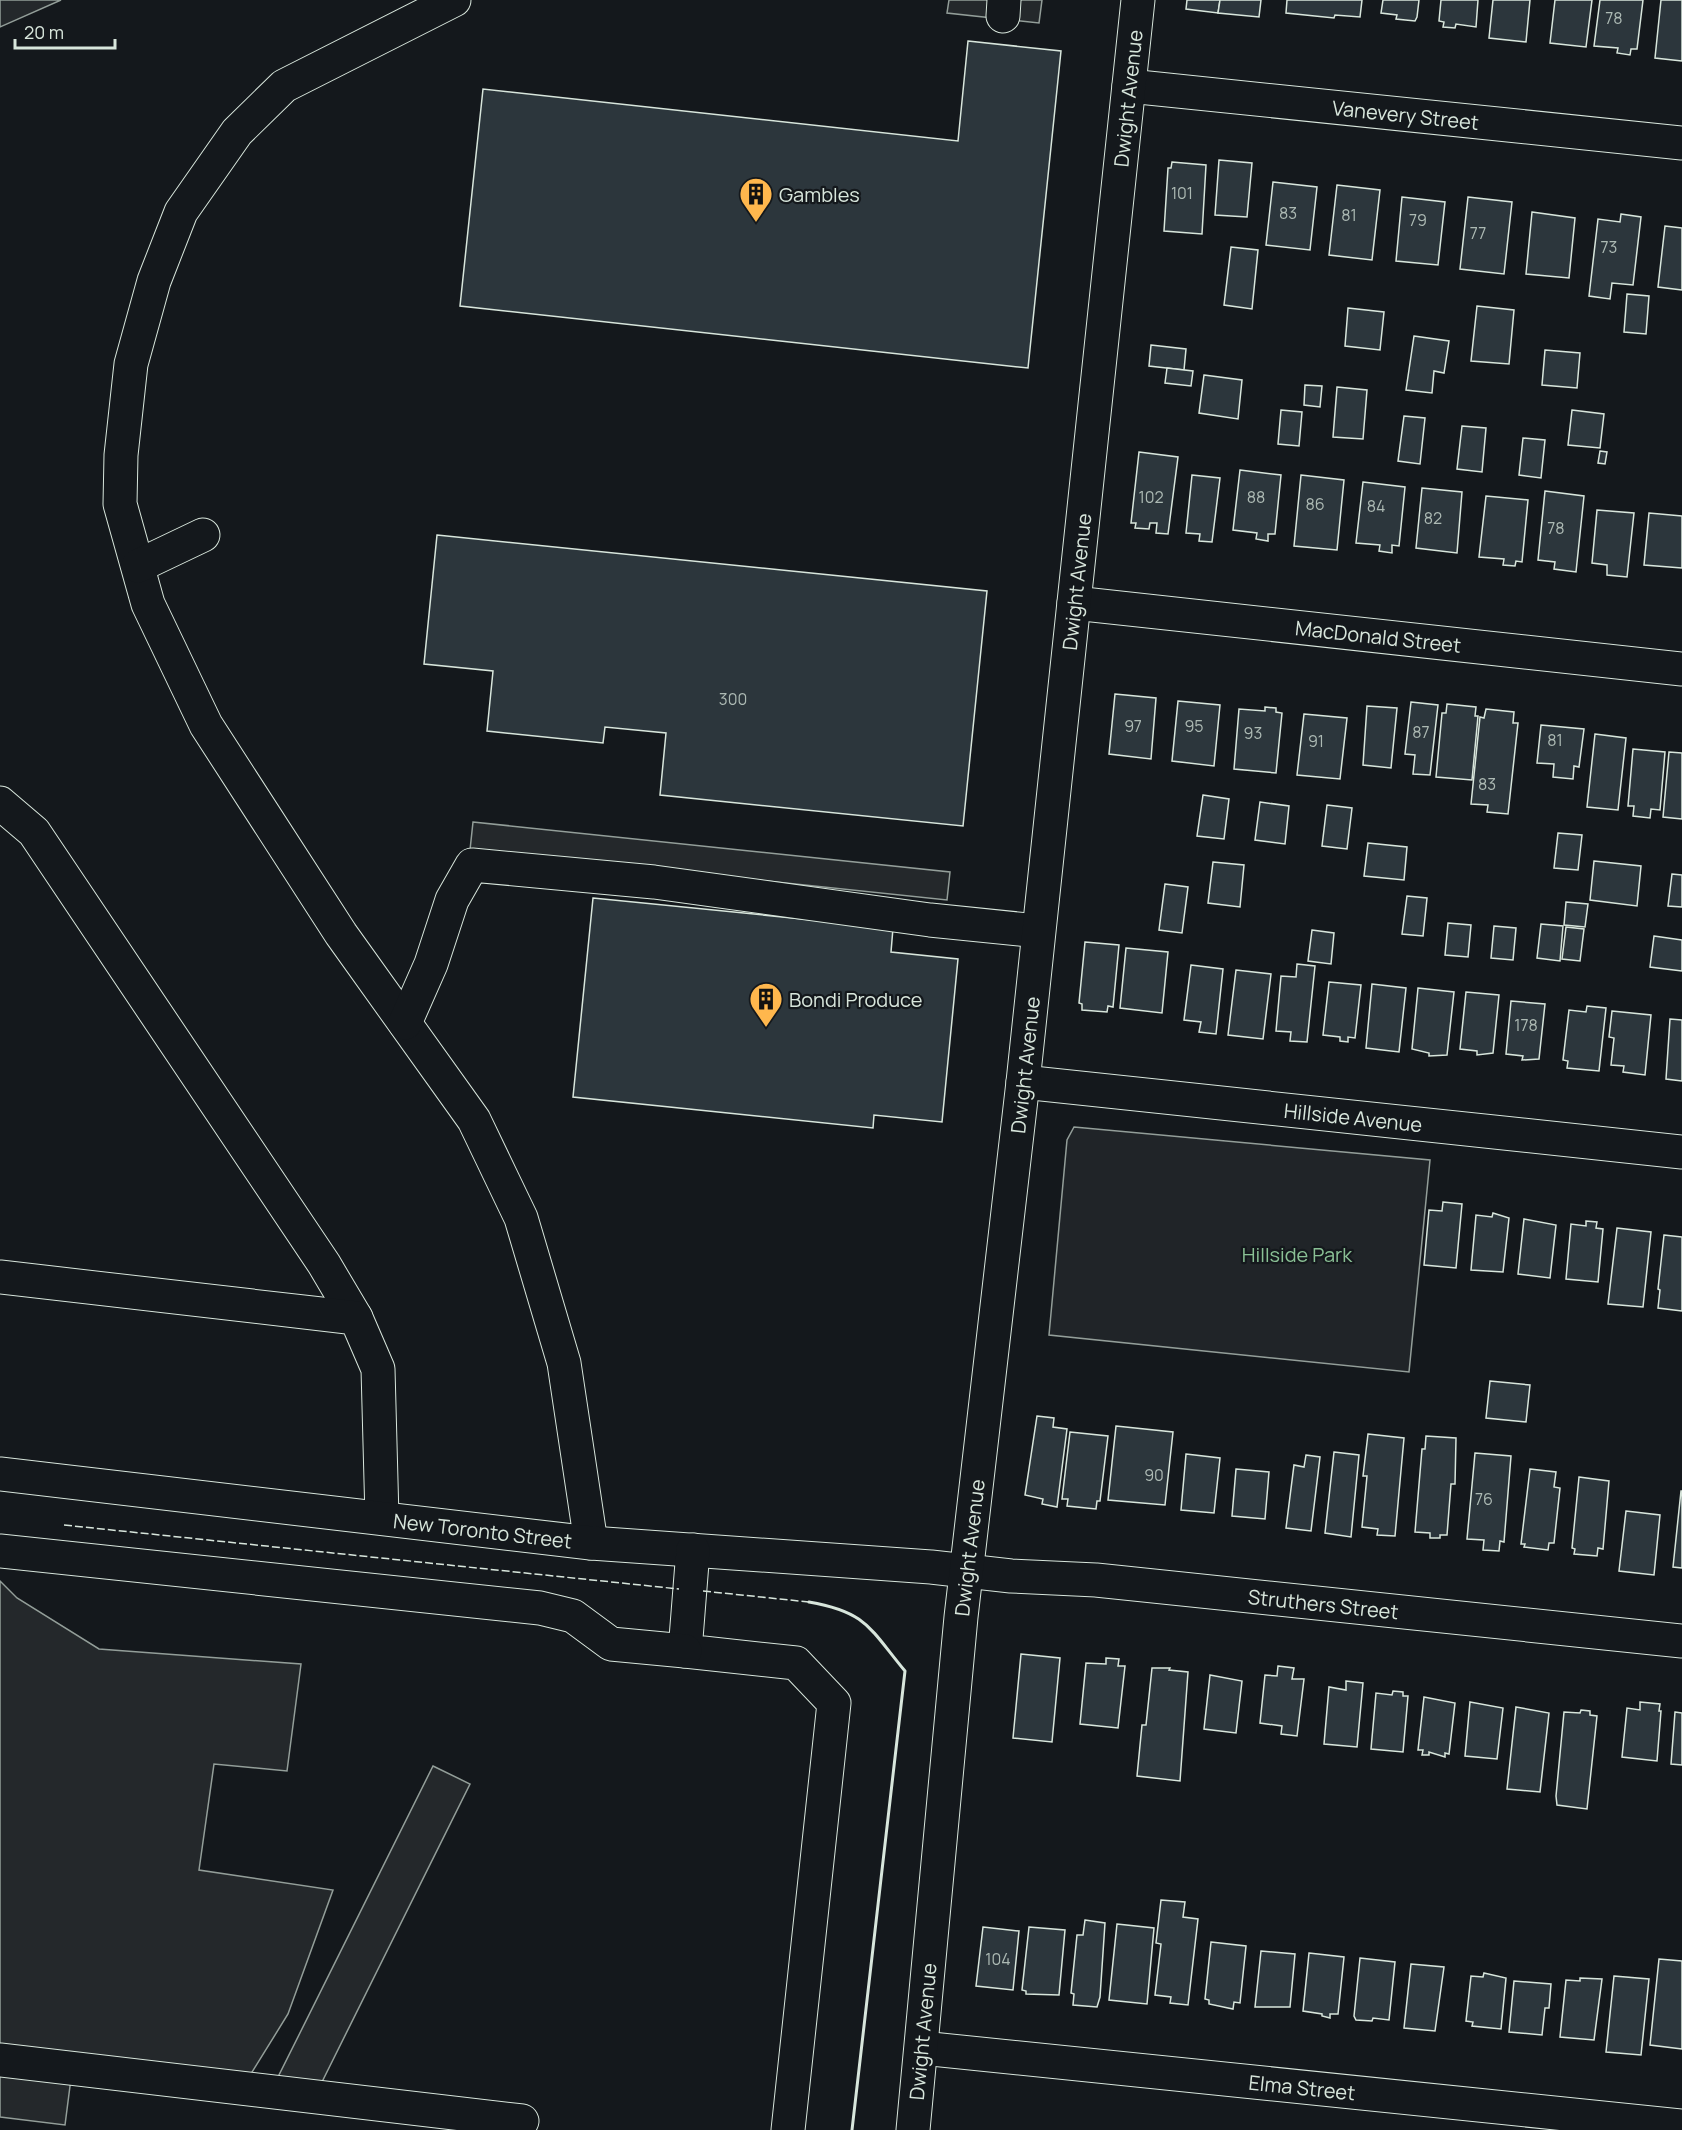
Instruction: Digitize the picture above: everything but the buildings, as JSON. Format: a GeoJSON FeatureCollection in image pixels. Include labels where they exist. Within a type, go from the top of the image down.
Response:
{"type":"FeatureCollection","features":[{"type":"Feature","properties":{"kind":"street"},"geometry":{"type":"LineString","coordinates":[[454,0],[284,86],[237,132],[181,213],[154,280],[131,364],[120,504],[148,604],[206,725],[341,934],[474,1120],[520,1218],[564,1363],[591,1543]]}},
{"type":"Feature","properties":{"kind":"street","name":"Dwight Avenue"},"geometry":{"type":"LineString","coordinates":[[913,2130],[966,1571],[1023,1082],[1138,0]]}},
{"type":"Feature","properties":{"kind":"street","name":"Vanevery Street"},"geometry":{"type":"LineString","coordinates":[[1130,86],[1682,143]]}},
{"type":"Feature","properties":{"kind":"street"},"geometry":{"type":"LineString","coordinates":[[138,566],[203,535]]}},
{"type":"Feature","properties":{"kind":"street","name":"MacDonald Street"},"geometry":{"type":"LineString","coordinates":[[1074,603],[1682,669]]}},
{"type":"Feature","properties":{"kind":"street"},"geometry":{"type":"LineString","coordinates":[[0,803],[34,832],[324,1264],[356,1318],[378,1369],[381,1518]]}},
{"type":"Feature","properties":{"kind":"street"},"geometry":{"type":"LineString","coordinates":[[405,1023],[431,964],[452,900],[472,865],[654,882],[930,920],[1038,931]]}},
{"type":"Feature","properties":{"kind":"street","name":"Hillside Avenue"},"geometry":{"type":"LineString","coordinates":[[1023,1082],[1682,1152]]}},
{"type":"Feature","properties":{"kind":"street"},"geometry":{"type":"LineString","coordinates":[[0,1277],[356,1318]]}},
{"type":"Feature","properties":{"kind":"street","name":"New Toronto Street"},"geometry":{"type":"LineString","coordinates":[[0,1474],[591,1543],[966,1571]]}},
{"type":"Feature","properties":{"kind":"street"},"geometry":{"type":"LineString","coordinates":[[685,1651],[693,1550]]}},
{"type":"Feature","properties":{"kind":"street"},"geometry":{"type":"LineString","coordinates":[[0,1551],[540,1608],[573,1616],[611,1644],[796,1663],[834,1703],[788,2130]]}},
{"type":"Feature","properties":{"kind":"street","name":"Struthers Street"},"geometry":{"type":"LineString","coordinates":[[966,1571],[1011,1576],[1096,1580],[1682,1641]]}},
{"type":"Feature","properties":{"kind":"street","name":"Elma Street"},"geometry":{"type":"LineString","coordinates":[[922,2048],[1682,2126]]}},
{"type":"Feature","properties":{"kind":"street"},"geometry":{"type":"LineString","coordinates":[[0,2060],[522,2121]]}},
{"type":"Feature","properties":{"kind":"green space","name":"Hillside Park"},"geometry":{"type":"Polygon","coordinates":[[[1074,1127],[1430,1160],[1409,1372],[1049,1335],[1067,1140],[1074,1127]]]}},
{"type":"Feature","properties":{"kind":"shaded area"},"geometry":{"type":"Polygon","coordinates":[[[0,0],[61,0],[0,27],[0,0]]]}},
{"type":"Feature","properties":{"kind":"shaded area"},"geometry":{"type":"Polygon","coordinates":[[[949,0],[1042,0],[1039,23],[947,13],[949,0]]]}},
{"type":"Feature","properties":{"kind":"shaded area"},"geometry":{"type":"Polygon","coordinates":[[[473,822],[950,872],[947,900],[470,850],[473,822]]]}},
{"type":"Feature","properties":{"kind":"shaded area"},"geometry":{"type":"Polygon","coordinates":[[[0,1581],[17,1598],[99,1649],[301,1664],[287,1771],[214,1764],[199,1870],[333,1890],[288,2014],[249,2077],[74,2055],[65,2125],[0,2117],[0,1581]]]}},
{"type":"Feature","properties":{"kind":"shaded area"},"geometry":{"type":"Polygon","coordinates":[[[433,1766],[470,1784],[312,2102],[275,2083],[433,1766]]]}},
{"type":"Feature","properties":{"kind":"fence"},"geometry":{"type":"LineString","coordinates":[[64,1525],[679,1589]]}},
{"type":"Feature","properties":{"kind":"fence"},"geometry":{"type":"LineString","coordinates":[[703,1591],[809,1602]]}},
{"type":"Feature","properties":{"kind":"wall"},"geometry":{"type":"LineString","coordinates":[[809,1602],[844,1611],[866,1624],[905,1671],[852,2130]]}},
{"type":"Feature","properties":{"kind":"place","name":"Gambles"},"geometry":{"type":"Point","coordinates":[756,223]}},
{"type":"Feature","properties":{"kind":"place","name":"Bondi Produce"},"geometry":{"type":"Point","coordinates":[766,1028]}}]}
